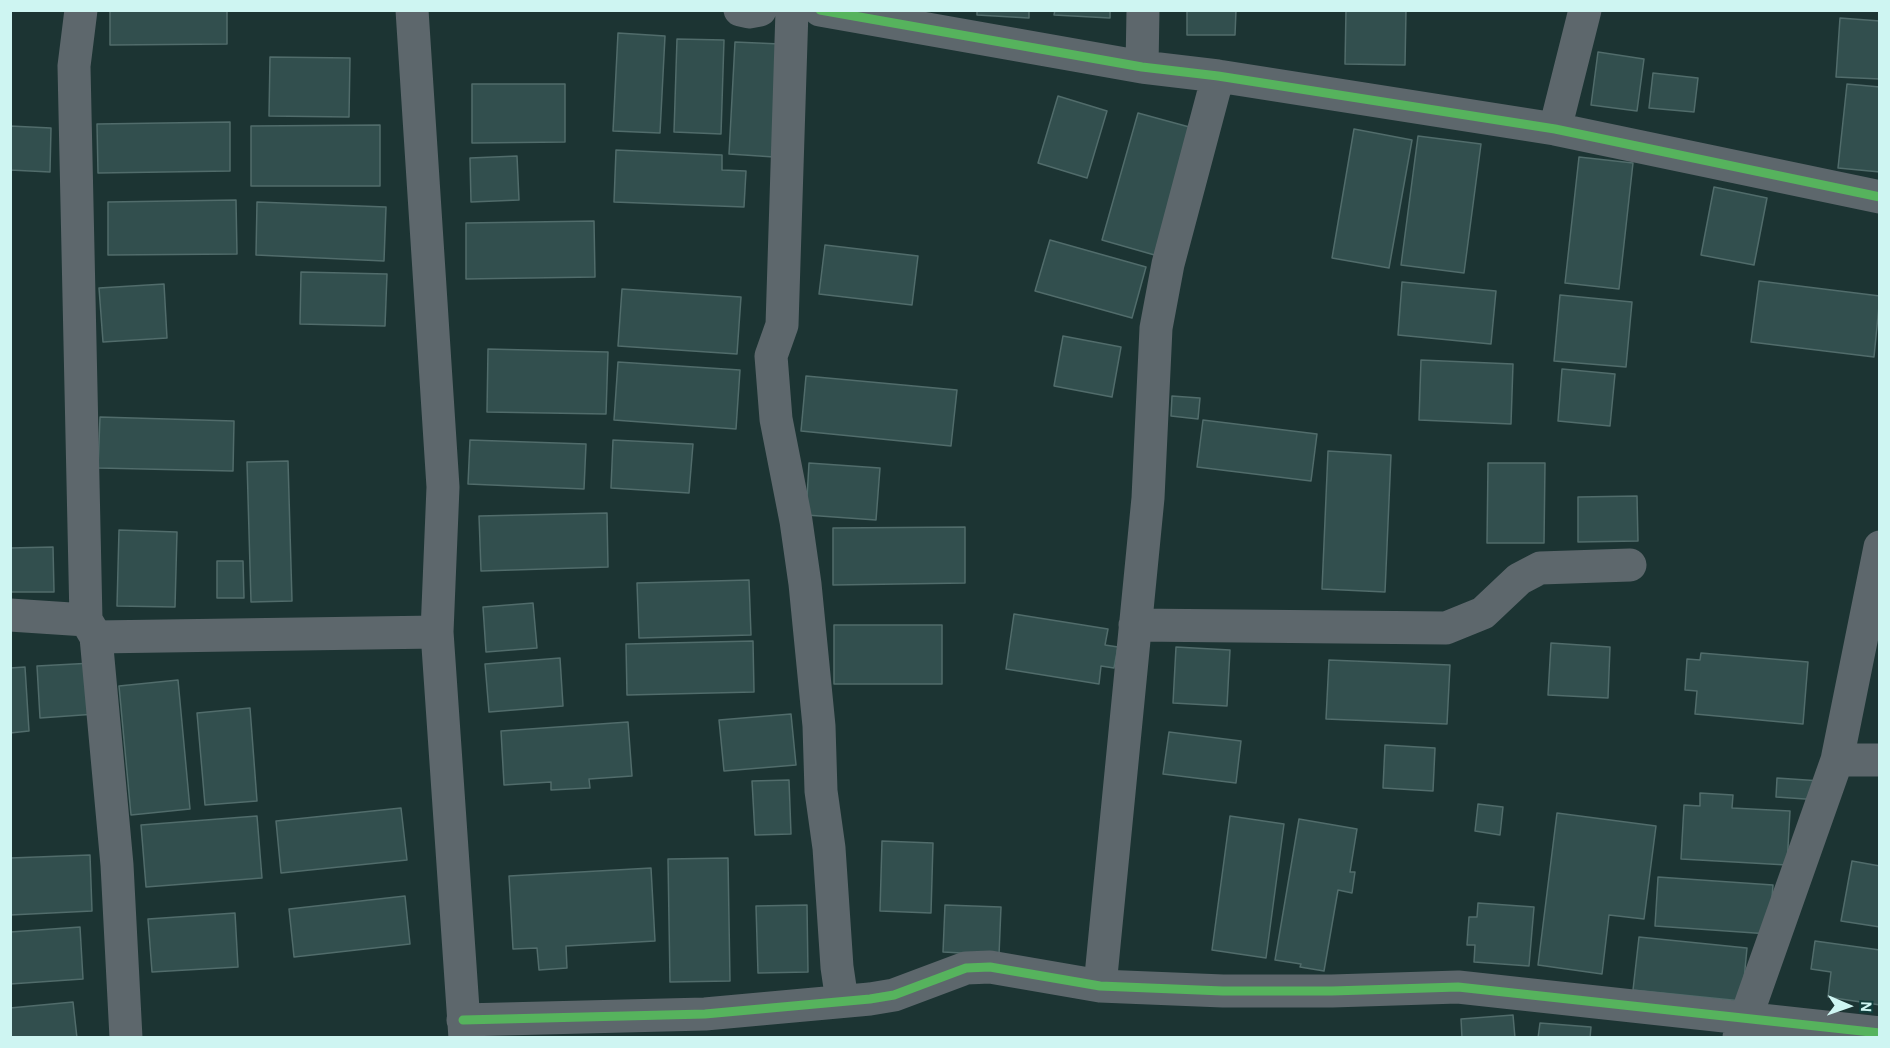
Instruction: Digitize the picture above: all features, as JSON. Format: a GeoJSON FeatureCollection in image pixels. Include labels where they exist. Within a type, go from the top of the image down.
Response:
{"type":"FeatureCollection","features":[{"type":"Feature","properties":{"kind":"street"},"geometry":{"type":"LineString","coordinates":[[81,10],[74,66],[91,628],[117,865],[126,1038]]}},
{"type":"Feature","properties":{"kind":"street"},"geometry":{"type":"LineString","coordinates":[[412,10],[443,487],[437,632],[464,1029],[705,1014],[894,995],[966,968],[990,967],[1100,986],[1222,991],[1332,991],[1458,987],[1742,1028],[1880,1033]]}},
{"type":"Feature","properties":{"kind":"street"},"geometry":{"type":"LineString","coordinates":[[740,10],[749,12],[760,10]]}},
{"type":"Feature","properties":{"kind":"street"},"geometry":{"type":"LineString","coordinates":[[792,10],[782,325],[771,356],[776,419],[796,521],[805,584],[819,726],[821,791],[829,848],[837,967],[842,1001]]}},
{"type":"Feature","properties":{"kind":"street"},"geometry":{"type":"LineString","coordinates":[[820,10],[1142,67],[1218,76],[1555,129],[1880,197]]}},
{"type":"Feature","properties":{"kind":"street"},"geometry":{"type":"LineString","coordinates":[[1142,67],[1143,10]]}},
{"type":"Feature","properties":{"kind":"street"},"geometry":{"type":"LineString","coordinates":[[1555,129],[1585,10]]}},
{"type":"Feature","properties":{"kind":"street"},"geometry":{"type":"LineString","coordinates":[[1100,986],[1148,498],[1156,328],[1168,264],[1218,76]]}},
{"type":"Feature","properties":{"kind":"street"},"geometry":{"type":"LineString","coordinates":[[1742,1028],[1837,760],[1880,547]]}},
{"type":"Feature","properties":{"kind":"street"},"geometry":{"type":"LineString","coordinates":[[1135,625],[1446,628],[1484,613],[1519,579],[1540,568],[1630,565]]}},
{"type":"Feature","properties":{"kind":"street"},"geometry":{"type":"LineString","coordinates":[[10,615],[91,628],[437,632]]}},
{"type":"Feature","properties":{"kind":"street"},"geometry":{"type":"LineString","coordinates":[[1837,760],[1880,760]]}},
{"type":"Feature","properties":{"kind":"building"},"geometry":{"type":"Polygon","coordinates":[[[110,10],[227,10],[227,44],[110,45],[110,10]]]}},
{"type":"Feature","properties":{"kind":"building"},"geometry":{"type":"Polygon","coordinates":[[[977,10],[1029,10],[1029,18],[977,15],[977,10]]]}},
{"type":"Feature","properties":{"kind":"building"},"geometry":{"type":"Polygon","coordinates":[[[1055,10],[1110,10],[1110,18],[1054,15],[1055,10]]]}},
{"type":"Feature","properties":{"kind":"building"},"geometry":{"type":"Polygon","coordinates":[[[1187,10],[1236,10],[1235,35],[1187,35],[1187,10]]]}},
{"type":"Feature","properties":{"kind":"building"},"geometry":{"type":"Polygon","coordinates":[[[1346,10],[1406,10],[1405,65],[1345,64],[1346,10]]]}},
{"type":"Feature","properties":{"kind":"building"},"geometry":{"type":"Polygon","coordinates":[[[1840,18],[1880,21],[1880,79],[1836,77],[1840,18]]]}},
{"type":"Feature","properties":{"kind":"building"},"geometry":{"type":"Polygon","coordinates":[[[618,33],[665,36],[660,133],[613,131],[618,33]]]}},
{"type":"Feature","properties":{"kind":"building"},"geometry":{"type":"Polygon","coordinates":[[[677,39],[724,40],[721,134],[674,132],[677,39]]]}},
{"type":"Feature","properties":{"kind":"building"},"geometry":{"type":"Polygon","coordinates":[[[735,42],[780,44],[774,157],[729,154],[735,42]]]}},
{"type":"Feature","properties":{"kind":"building"},"geometry":{"type":"Polygon","coordinates":[[[1598,52],[1644,59],[1637,111],[1591,105],[1598,52]]]}},
{"type":"Feature","properties":{"kind":"building"},"geometry":{"type":"Polygon","coordinates":[[[270,57],[350,58],[349,117],[269,116],[270,57]]]}},
{"type":"Feature","properties":{"kind":"building"},"geometry":{"type":"Polygon","coordinates":[[[1653,73],[1698,78],[1694,112],[1649,108],[1653,73]]]}},
{"type":"Feature","properties":{"kind":"building"},"geometry":{"type":"Polygon","coordinates":[[[472,84],[565,84],[565,142],[472,143],[472,84]]]}},
{"type":"Feature","properties":{"kind":"building"},"geometry":{"type":"Polygon","coordinates":[[[1847,84],[1880,87],[1880,172],[1838,168],[1847,84]]]}},
{"type":"Feature","properties":{"kind":"building"},"geometry":{"type":"Polygon","coordinates":[[[1058,96],[1107,111],[1087,178],[1038,163],[1058,96]]]}},
{"type":"Feature","properties":{"kind":"building"},"geometry":{"type":"Polygon","coordinates":[[[1138,113],[1193,128],[1158,256],[1102,240],[1138,113]]]}},
{"type":"Feature","properties":{"kind":"building"},"geometry":{"type":"Polygon","coordinates":[[[230,122],[230,171],[98,173],[97,124],[230,122]]]}},
{"type":"Feature","properties":{"kind":"building"},"geometry":{"type":"Polygon","coordinates":[[[380,125],[380,186],[251,186],[251,126],[380,125]]]}},
{"type":"Feature","properties":{"kind":"building"},"geometry":{"type":"Polygon","coordinates":[[[10,126],[51,128],[50,172],[10,170],[10,126]]]}},
{"type":"Feature","properties":{"kind":"building"},"geometry":{"type":"Polygon","coordinates":[[[1354,129],[1412,140],[1389,268],[1332,258],[1354,129]]]}},
{"type":"Feature","properties":{"kind":"building"},"geometry":{"type":"Polygon","coordinates":[[[1418,136],[1481,144],[1464,273],[1401,265],[1418,136]]]}},
{"type":"Feature","properties":{"kind":"building"},"geometry":{"type":"Polygon","coordinates":[[[616,150],[722,155],[722,170],[746,171],[744,207],[614,202],[616,150]]]}},
{"type":"Feature","properties":{"kind":"building"},"geometry":{"type":"Polygon","coordinates":[[[517,156],[519,200],[471,202],[470,158],[517,156]]]}},
{"type":"Feature","properties":{"kind":"building"},"geometry":{"type":"Polygon","coordinates":[[[1579,157],[1633,163],[1619,289],[1565,283],[1579,157]]]}},
{"type":"Feature","properties":{"kind":"building"},"geometry":{"type":"Polygon","coordinates":[[[1714,187],[1767,198],[1754,265],[1701,255],[1714,187]]]}},
{"type":"Feature","properties":{"kind":"building"},"geometry":{"type":"Polygon","coordinates":[[[236,200],[237,254],[108,255],[108,202],[236,200]]]}},
{"type":"Feature","properties":{"kind":"building"},"geometry":{"type":"Polygon","coordinates":[[[257,202],[386,207],[384,261],[256,255],[257,202]]]}},
{"type":"Feature","properties":{"kind":"building"},"geometry":{"type":"Polygon","coordinates":[[[594,221],[595,277],[466,279],[466,223],[594,221]]]}},
{"type":"Feature","properties":{"kind":"building"},"geometry":{"type":"Polygon","coordinates":[[[1050,240],[1146,267],[1132,318],[1035,291],[1050,240]]]}},
{"type":"Feature","properties":{"kind":"building"},"geometry":{"type":"Polygon","coordinates":[[[825,245],[918,256],[912,305],[819,294],[825,245]]]}},
{"type":"Feature","properties":{"kind":"building"},"geometry":{"type":"Polygon","coordinates":[[[301,272],[387,274],[385,326],[300,324],[301,272]]]}},
{"type":"Feature","properties":{"kind":"building"},"geometry":{"type":"Polygon","coordinates":[[[1759,281],[1880,296],[1874,357],[1751,342],[1759,281]]]}},
{"type":"Feature","properties":{"kind":"building"},"geometry":{"type":"Polygon","coordinates":[[[1402,282],[1496,291],[1491,344],[1398,335],[1402,282]]]}},
{"type":"Feature","properties":{"kind":"building"},"geometry":{"type":"Polygon","coordinates":[[[164,284],[167,338],[103,342],[99,288],[164,284]]]}},
{"type":"Feature","properties":{"kind":"building"},"geometry":{"type":"Polygon","coordinates":[[[622,289],[741,297],[737,354],[618,346],[622,289]]]}},
{"type":"Feature","properties":{"kind":"building"},"geometry":{"type":"Polygon","coordinates":[[[1560,295],[1632,302],[1626,367],[1554,361],[1560,295]]]}},
{"type":"Feature","properties":{"kind":"building"},"geometry":{"type":"Polygon","coordinates":[[[1063,336],[1121,347],[1112,397],[1054,386],[1063,336]]]}},
{"type":"Feature","properties":{"kind":"building"},"geometry":{"type":"Polygon","coordinates":[[[488,349],[608,352],[606,414],[487,412],[488,349]]]}},
{"type":"Feature","properties":{"kind":"building"},"geometry":{"type":"Polygon","coordinates":[[[1421,360],[1513,364],[1511,424],[1419,420],[1421,360]]]}},
{"type":"Feature","properties":{"kind":"building"},"geometry":{"type":"Polygon","coordinates":[[[618,362],[740,370],[736,429],[614,420],[618,362]]]}},
{"type":"Feature","properties":{"kind":"building"},"geometry":{"type":"Polygon","coordinates":[[[1562,369],[1615,374],[1610,426],[1558,421],[1562,369]]]}},
{"type":"Feature","properties":{"kind":"building"},"geometry":{"type":"Polygon","coordinates":[[[806,376],[957,390],[951,446],[801,431],[806,376]]]}},
{"type":"Feature","properties":{"kind":"building"},"geometry":{"type":"Polygon","coordinates":[[[1172,396],[1200,398],[1198,419],[1171,416],[1172,396]]]}},
{"type":"Feature","properties":{"kind":"building"},"geometry":{"type":"Polygon","coordinates":[[[100,417],[234,421],[233,471],[98,468],[100,417]]]}},
{"type":"Feature","properties":{"kind":"building"},"geometry":{"type":"Polygon","coordinates":[[[1203,420],[1317,434],[1311,481],[1197,467],[1203,420]]]}},
{"type":"Feature","properties":{"kind":"building"},"geometry":{"type":"Polygon","coordinates":[[[470,440],[586,444],[584,489],[468,484],[470,440]]]}},
{"type":"Feature","properties":{"kind":"building"},"geometry":{"type":"Polygon","coordinates":[[[613,440],[693,444],[689,493],[611,488],[613,440]]]}},
{"type":"Feature","properties":{"kind":"building"},"geometry":{"type":"Polygon","coordinates":[[[1328,451],[1391,455],[1385,592],[1322,589],[1328,451]]]}},
{"type":"Feature","properties":{"kind":"building"},"geometry":{"type":"Polygon","coordinates":[[[288,461],[292,601],[251,602],[247,462],[288,461]]]}},
{"type":"Feature","properties":{"kind":"building"},"geometry":{"type":"Polygon","coordinates":[[[809,463],[880,468],[876,520],[806,515],[809,463]]]}},
{"type":"Feature","properties":{"kind":"building"},"geometry":{"type":"Polygon","coordinates":[[[1488,463],[1545,463],[1544,543],[1487,543],[1488,463]]]}},
{"type":"Feature","properties":{"kind":"building"},"geometry":{"type":"Polygon","coordinates":[[[1637,496],[1638,541],[1578,542],[1578,497],[1637,496]]]}},
{"type":"Feature","properties":{"kind":"building"},"geometry":{"type":"Polygon","coordinates":[[[607,513],[608,567],[481,571],[479,516],[607,513]]]}},
{"type":"Feature","properties":{"kind":"building"},"geometry":{"type":"Polygon","coordinates":[[[965,527],[965,583],[833,585],[833,528],[965,527]]]}},
{"type":"Feature","properties":{"kind":"building"},"geometry":{"type":"Polygon","coordinates":[[[119,530],[177,532],[175,607],[117,606],[119,530]]]}},
{"type":"Feature","properties":{"kind":"building"},"geometry":{"type":"Polygon","coordinates":[[[53,547],[54,592],[10,592],[10,548],[53,547]]]}},
{"type":"Feature","properties":{"kind":"building"},"geometry":{"type":"Polygon","coordinates":[[[217,561],[243,561],[244,598],[217,598],[217,561]]]}},
{"type":"Feature","properties":{"kind":"building"},"geometry":{"type":"Polygon","coordinates":[[[749,580],[751,635],[639,638],[637,583],[749,580]]]}},
{"type":"Feature","properties":{"kind":"building"},"geometry":{"type":"Polygon","coordinates":[[[533,603],[537,648],[486,652],[483,607],[533,603]]]}},
{"type":"Feature","properties":{"kind":"building"},"geometry":{"type":"Polygon","coordinates":[[[1014,614],[1108,629],[1105,645],[1118,647],[1114,668],[1101,666],[1099,684],[1006,669],[1014,614]]]}},
{"type":"Feature","properties":{"kind":"building"},"geometry":{"type":"Polygon","coordinates":[[[834,625],[942,625],[942,684],[834,684],[834,625]]]}},
{"type":"Feature","properties":{"kind":"building"},"geometry":{"type":"Polygon","coordinates":[[[753,641],[754,692],[627,695],[626,644],[753,641]]]}},
{"type":"Feature","properties":{"kind":"building"},"geometry":{"type":"Polygon","coordinates":[[[1551,643],[1610,647],[1608,698],[1548,695],[1551,643]]]}},
{"type":"Feature","properties":{"kind":"building"},"geometry":{"type":"Polygon","coordinates":[[[1176,647],[1230,650],[1227,706],[1173,703],[1176,647]]]}},
{"type":"Feature","properties":{"kind":"building"},"geometry":{"type":"Polygon","coordinates":[[[1701,653],[1808,662],[1803,724],[1695,714],[1697,691],[1685,690],[1687,659],[1700,660],[1701,653]]]}},
{"type":"Feature","properties":{"kind":"building"},"geometry":{"type":"Polygon","coordinates":[[[560,658],[563,706],[489,712],[485,664],[560,658]]]}},
{"type":"Feature","properties":{"kind":"building"},"geometry":{"type":"Polygon","coordinates":[[[1329,660],[1450,665],[1447,724],[1326,719],[1329,660]]]}},
{"type":"Feature","properties":{"kind":"building"},"geometry":{"type":"Polygon","coordinates":[[[93,663],[96,714],[40,718],[37,666],[93,663]]]}},
{"type":"Feature","properties":{"kind":"building"},"geometry":{"type":"Polygon","coordinates":[[[25,667],[29,731],[10,733],[10,668],[25,667]]]}},
{"type":"Feature","properties":{"kind":"building"},"geometry":{"type":"Polygon","coordinates":[[[178,680],[190,809],[131,815],[119,686],[178,680]]]}},
{"type":"Feature","properties":{"kind":"building"},"geometry":{"type":"Polygon","coordinates":[[[250,708],[257,801],[205,805],[197,713],[250,708]]]}},
{"type":"Feature","properties":{"kind":"building"},"geometry":{"type":"Polygon","coordinates":[[[791,714],[796,765],[724,771],[719,720],[791,714]]]}},
{"type":"Feature","properties":{"kind":"building"},"geometry":{"type":"Polygon","coordinates":[[[628,722],[632,776],[589,779],[590,788],[551,790],[551,782],[504,785],[501,731],[628,722]]]}},
{"type":"Feature","properties":{"kind":"building"},"geometry":{"type":"Polygon","coordinates":[[[1169,732],[1241,741],[1236,783],[1163,774],[1169,732]]]}},
{"type":"Feature","properties":{"kind":"building"},"geometry":{"type":"Polygon","coordinates":[[[1385,745],[1435,748],[1433,791],[1383,788],[1385,745]]]}},
{"type":"Feature","properties":{"kind":"building"},"geometry":{"type":"Polygon","coordinates":[[[1777,778],[1821,781],[1820,800],[1776,797],[1777,778]]]}},
{"type":"Feature","properties":{"kind":"building"},"geometry":{"type":"Polygon","coordinates":[[[789,780],[791,834],[755,835],[752,781],[789,780]]]}},
{"type":"Feature","properties":{"kind":"building"},"geometry":{"type":"Polygon","coordinates":[[[1700,793],[1733,795],[1732,808],[1790,811],[1787,865],[1681,859],[1684,805],[1700,806],[1700,793]]]}},
{"type":"Feature","properties":{"kind":"building"},"geometry":{"type":"Polygon","coordinates":[[[1478,804],[1503,807],[1500,835],[1475,831],[1478,804]]]}},
{"type":"Feature","properties":{"kind":"building"},"geometry":{"type":"Polygon","coordinates":[[[401,808],[407,860],[281,873],[276,821],[401,808]]]}},
{"type":"Feature","properties":{"kind":"building"},"geometry":{"type":"Polygon","coordinates":[[[1557,813],[1656,826],[1644,919],[1609,915],[1602,974],[1538,965],[1557,813]]]}},
{"type":"Feature","properties":{"kind":"building"},"geometry":{"type":"Polygon","coordinates":[[[257,816],[262,878],[146,887],[141,825],[257,816]]]}},
{"type":"Feature","properties":{"kind":"building"},"geometry":{"type":"Polygon","coordinates":[[[1230,816],[1284,824],[1266,958],[1212,950],[1230,816]]]}},
{"type":"Feature","properties":{"kind":"building"},"geometry":{"type":"Polygon","coordinates":[[[1299,819],[1357,829],[1350,872],[1355,872],[1352,893],[1338,890],[1324,971],[1275,960],[1299,819]]]}},
{"type":"Feature","properties":{"kind":"building"},"geometry":{"type":"Polygon","coordinates":[[[882,841],[933,843],[931,913],[880,911],[882,841]]]}},
{"type":"Feature","properties":{"kind":"building"},"geometry":{"type":"Polygon","coordinates":[[[90,855],[92,911],[10,915],[10,858],[90,855]]]}},
{"type":"Feature","properties":{"kind":"building"},"geometry":{"type":"Polygon","coordinates":[[[728,858],[730,981],[670,982],[668,859],[728,858]]]}},
{"type":"Feature","properties":{"kind":"building"},"geometry":{"type":"Polygon","coordinates":[[[1852,861],[1880,866],[1880,927],[1841,921],[1852,861]]]}},
{"type":"Feature","properties":{"kind":"building"},"geometry":{"type":"Polygon","coordinates":[[[651,868],[655,941],[566,946],[567,968],[539,970],[537,948],[513,949],[509,876],[651,868]]]}},
{"type":"Feature","properties":{"kind":"building"},"geometry":{"type":"Polygon","coordinates":[[[1658,877],[1773,885],[1769,934],[1655,926],[1658,877]]]}},
{"type":"Feature","properties":{"kind":"building"},"geometry":{"type":"Polygon","coordinates":[[[405,896],[410,944],[294,957],[289,909],[405,896]]]}},
{"type":"Feature","properties":{"kind":"building"},"geometry":{"type":"Polygon","coordinates":[[[1478,903],[1534,907],[1529,966],[1474,962],[1475,945],[1467,945],[1469,917],[1477,917],[1478,903]]]}},
{"type":"Feature","properties":{"kind":"building"},"geometry":{"type":"Polygon","coordinates":[[[807,905],[808,972],[758,973],[756,906],[807,905]]]}},
{"type":"Feature","properties":{"kind":"building"},"geometry":{"type":"Polygon","coordinates":[[[945,905],[1001,907],[999,955],[943,952],[945,905]]]}},
{"type":"Feature","properties":{"kind":"building"},"geometry":{"type":"Polygon","coordinates":[[[235,913],[238,967],[152,972],[148,919],[235,913]]]}},
{"type":"Feature","properties":{"kind":"building"},"geometry":{"type":"Polygon","coordinates":[[[80,927],[83,979],[10,984],[10,932],[80,927]]]}},
{"type":"Feature","properties":{"kind":"building"},"geometry":{"type":"Polygon","coordinates":[[[1639,937],[1747,948],[1742,1001],[1633,990],[1639,937]]]}},
{"type":"Feature","properties":{"kind":"building"},"geometry":{"type":"Polygon","coordinates":[[[1815,941],[1880,950],[1880,1005],[1828,997],[1831,972],[1811,969],[1815,941]]]}},
{"type":"Feature","properties":{"kind":"building"},"geometry":{"type":"Polygon","coordinates":[[[73,1002],[77,1038],[10,1038],[10,1008],[73,1002]]]}},
{"type":"Feature","properties":{"kind":"building"},"geometry":{"type":"Polygon","coordinates":[[[1513,1015],[1515,1038],[1462,1038],[1461,1019],[1513,1015]]]}},
{"type":"Feature","properties":{"kind":"building"},"geometry":{"type":"Polygon","coordinates":[[[1540,1023],[1591,1027],[1590,1038],[1538,1038],[1540,1023]]]}},
{"type":"Feature","properties":{"kind":"cycle path"},"geometry":{"type":"LineString","coordinates":[[820,10],[1142,67],[1218,76],[1555,129],[1880,197]]}},
{"type":"Feature","properties":{"kind":"cycle path"},"geometry":{"type":"LineString","coordinates":[[463,1020],[705,1014],[870,999],[894,995],[966,968],[990,967],[1100,986],[1223,991],[1332,991],[1458,987],[1880,1033]]}}]}
